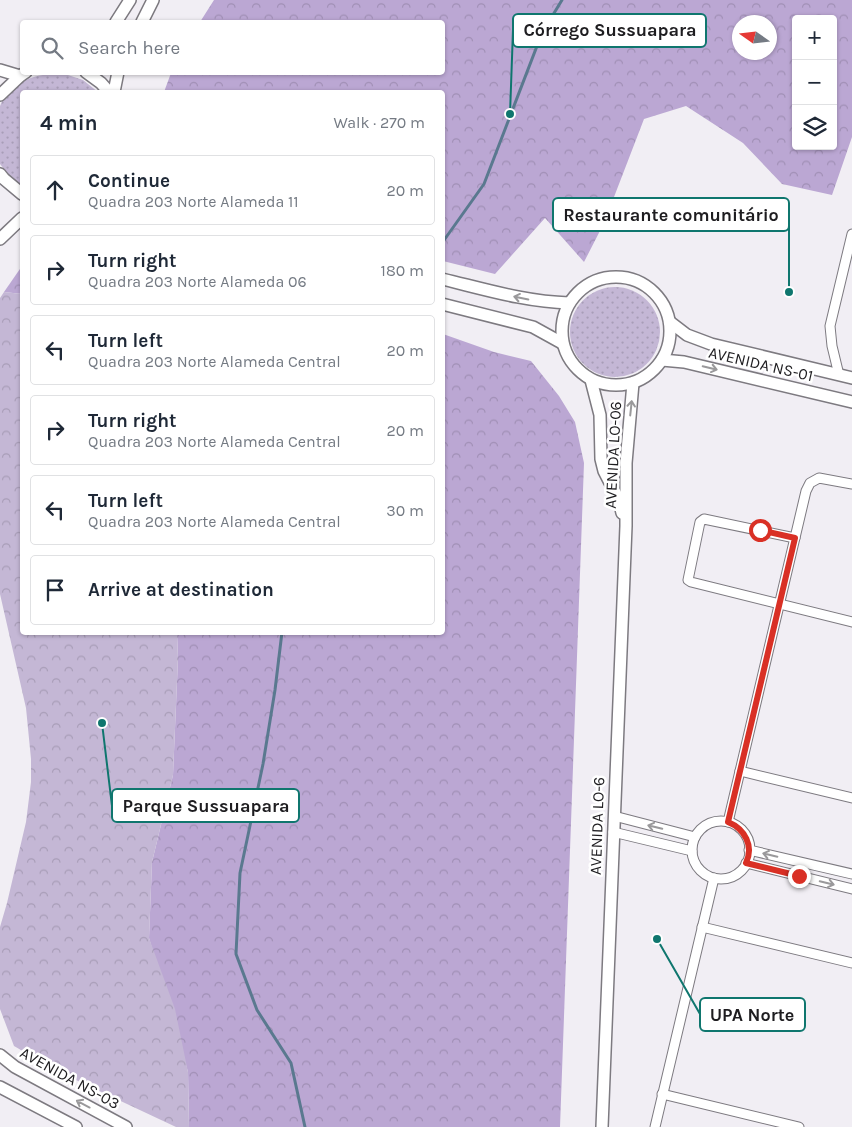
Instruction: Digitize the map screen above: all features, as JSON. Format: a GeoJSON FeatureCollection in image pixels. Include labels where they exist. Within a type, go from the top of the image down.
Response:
{"type":"FeatureCollection","features":[{"type":"Feature","properties":{"kind":"street"},"geometry":{"type":"LineString","coordinates":[[117,20],[130,0]]}},
{"type":"Feature","properties":{"kind":"street"},"geometry":{"type":"LineString","coordinates":[[143,20],[153,0]]}},
{"type":"Feature","properties":{"kind":"street"},"geometry":{"type":"LineString","coordinates":[[0,70],[20,73]]}},
{"type":"Feature","properties":{"kind":"street"},"geometry":{"type":"LineString","coordinates":[[0,94],[22,75]]}},
{"type":"Feature","properties":{"kind":"street"},"geometry":{"type":"LineString","coordinates":[[90,75],[101,82],[107,90]]}},
{"type":"Feature","properties":{"kind":"street"},"geometry":{"type":"LineString","coordinates":[[114,90],[117,75]]}},
{"type":"Feature","properties":{"kind":"street"},"geometry":{"type":"LineString","coordinates":[[0,174],[4,180],[20,192]]}},
{"type":"Feature","properties":{"kind":"street"},"geometry":{"type":"LineString","coordinates":[[0,239],[20,220]]}},
{"type":"Feature","properties":{"kind":"street"},"geometry":{"type":"LineString","coordinates":[[839,375],[832,346],[830,326],[852,234]]}},
{"type":"Feature","properties":{"kind":"street"},"geometry":{"type":"LineString","coordinates":[[615,276],[632,279],[649,287],[661,300],[670,322],[668,347],[662,360],[650,374],[633,383],[612,386],[591,380],[575,368],[562,343],[562,327],[570,303],[581,289],[597,280],[615,276]]}},
{"type":"Feature","properties":{"kind":"street"},"geometry":{"type":"LineString","coordinates":[[445,280],[521,298],[570,303]]}},
{"type":"Feature","properties":{"kind":"street"},"geometry":{"type":"LineString","coordinates":[[445,305],[533,326],[562,343]]}},
{"type":"Feature","properties":{"kind":"street","name":"AVENIDA NS-01"},"geometry":{"type":"LineString","coordinates":[[670,322],[687,335],[711,344],[852,378]]}},
{"type":"Feature","properties":{"kind":"street","name":"AVENIDA NS-01"},"geometry":{"type":"LineString","coordinates":[[662,360],[684,362],[852,402]]}},
{"type":"Feature","properties":{"kind":"street","name":"AVENIDA LO-06"},"geometry":{"type":"LineString","coordinates":[[591,380],[600,415],[601,460],[604,471],[619,500],[626,526]]}},
{"type":"Feature","properties":{"kind":"street","name":"AVENIDA LO-06"},"geometry":{"type":"LineString","coordinates":[[626,526],[626,463],[633,383]]}},
{"type":"Feature","properties":{"kind":"street"},"geometry":{"type":"LineString","coordinates":[[728,822],[806,491],[814,480],[822,477],[852,484]]}},
{"type":"Feature","properties":{"kind":"street"},"geometry":{"type":"LineString","coordinates":[[795,538],[708,519],[702,520],[688,580],[852,622]]}},
{"type":"Feature","properties":{"kind":"street","name":"AVENIDA LO-6"},"geometry":{"type":"LineString","coordinates":[[602,1127],[626,526]]}},
{"type":"Feature","properties":{"kind":"street"},"geometry":{"type":"LineString","coordinates":[[740,771],[852,798]]}},
{"type":"Feature","properties":{"kind":"street"},"geometry":{"type":"LineString","coordinates":[[614,816],[695,837]]}},
{"type":"Feature","properties":{"kind":"street"},"geometry":{"type":"LineString","coordinates":[[728,822],[743,832],[748,840],[749,850],[746,863],[740,871],[732,876],[724,879],[714,878],[698,868],[695,862],[692,851],[695,837],[708,825],[728,822]]}},
{"type":"Feature","properties":{"kind":"street"},"geometry":{"type":"LineString","coordinates":[[613,832],[692,851]]}},
{"type":"Feature","properties":{"kind":"street"},"geometry":{"type":"LineString","coordinates":[[749,850],[852,874]]}},
{"type":"Feature","properties":{"kind":"street"},"geometry":{"type":"LineString","coordinates":[[746,863],[852,889]]}},
{"type":"Feature","properties":{"kind":"street"},"geometry":{"type":"LineString","coordinates":[[654,1127],[714,878]]}},
{"type":"Feature","properties":{"kind":"street"},"geometry":{"type":"LineString","coordinates":[[702,927],[852,963]]}},
{"type":"Feature","properties":{"kind":"street","name":"AVENIDA NS-03"},"geometry":{"type":"LineString","coordinates":[[0,1055],[14,1067],[126,1127]]}},
{"type":"Feature","properties":{"kind":"street"},"geometry":{"type":"LineString","coordinates":[[0,1087],[76,1127]]}},
{"type":"Feature","properties":{"kind":"street"},"geometry":{"type":"LineString","coordinates":[[662,1094],[799,1127]]}},
{"type":"Feature","properties":{"kind":"green space"},"geometry":{"type":"Polygon","coordinates":[[[214,0],[852,0],[852,137],[832,195],[782,184],[743,143],[686,106],[644,119],[604,223],[584,262],[545,218],[495,274],[445,262],[445,90],[165,90],[170,75],[445,75],[445,20],[201,20],[214,0]]]}},
{"type":"Feature","properties":{"kind":"green space"},"geometry":{"type":"Polygon","coordinates":[[[68,75],[83,80],[96,90],[20,90],[20,185],[14,181],[0,164],[0,106],[5,97],[18,84],[34,77],[68,75]]]}},
{"type":"Feature","properties":{"kind":"green space"},"geometry":{"type":"Polygon","coordinates":[[[20,269],[20,294],[4,292],[20,269]]]}},
{"type":"Feature","properties":{"kind":"green space"},"geometry":{"type":"Polygon","coordinates":[[[615,287],[632,290],[647,300],[657,315],[660,332],[657,349],[647,364],[632,374],[615,377],[598,374],[583,364],[573,349],[570,332],[573,315],[583,300],[598,290],[615,287]]]}},
{"type":"Feature","properties":{"kind":"green space"},"geometry":{"type":"Polygon","coordinates":[[[4,292],[20,294],[20,635],[177,635],[178,658],[173,775],[152,862],[149,938],[175,1009],[188,1072],[189,1127],[176,1127],[61,1073],[14,1046],[0,1009],[0,927],[26,822],[31,782],[31,759],[26,708],[0,594],[0,298],[4,292]]]}},
{"type":"Feature","properties":{"kind":"green space"},"geometry":{"type":"Polygon","coordinates":[[[445,335],[494,352],[531,361],[559,396],[575,422],[584,463],[560,1127],[189,1127],[188,1072],[149,938],[152,862],[173,775],[178,658],[177,635],[445,635],[445,335]]]}},
{"type":"Feature","properties":{"kind":"waterway"},"geometry":{"type":"LineString","coordinates":[[445,239],[484,184],[542,33],[562,0]]}},
{"type":"Feature","properties":{"kind":"waterway"},"geometry":{"type":"LineString","coordinates":[[282,635],[263,764],[240,873],[236,954],[257,1010],[291,1063],[305,1127]]}},
{"type":"Feature","properties":{"kind":"place","name":"Córrego Sussuapara"},"geometry":{"type":"Point","coordinates":[510,114]}},
{"type":"Feature","properties":{"kind":"place","name":"Restaurante comunitário"},"geometry":{"type":"Point","coordinates":[789,292]}},
{"type":"Feature","properties":{"kind":"place","name":"Parque Sussuapara"},"geometry":{"type":"Point","coordinates":[102,723]}},
{"type":"Feature","properties":{"kind":"place","name":"UPA Norte"},"geometry":{"type":"Point","coordinates":[657,939]}},
{"type":"Feature","properties":{"kind":"route"},"geometry":{"type":"LineString","coordinates":[[760,530],[795,538],[728,822],[739,828],[747,838],[749,850],[746,863],[799,876]]}}]}
